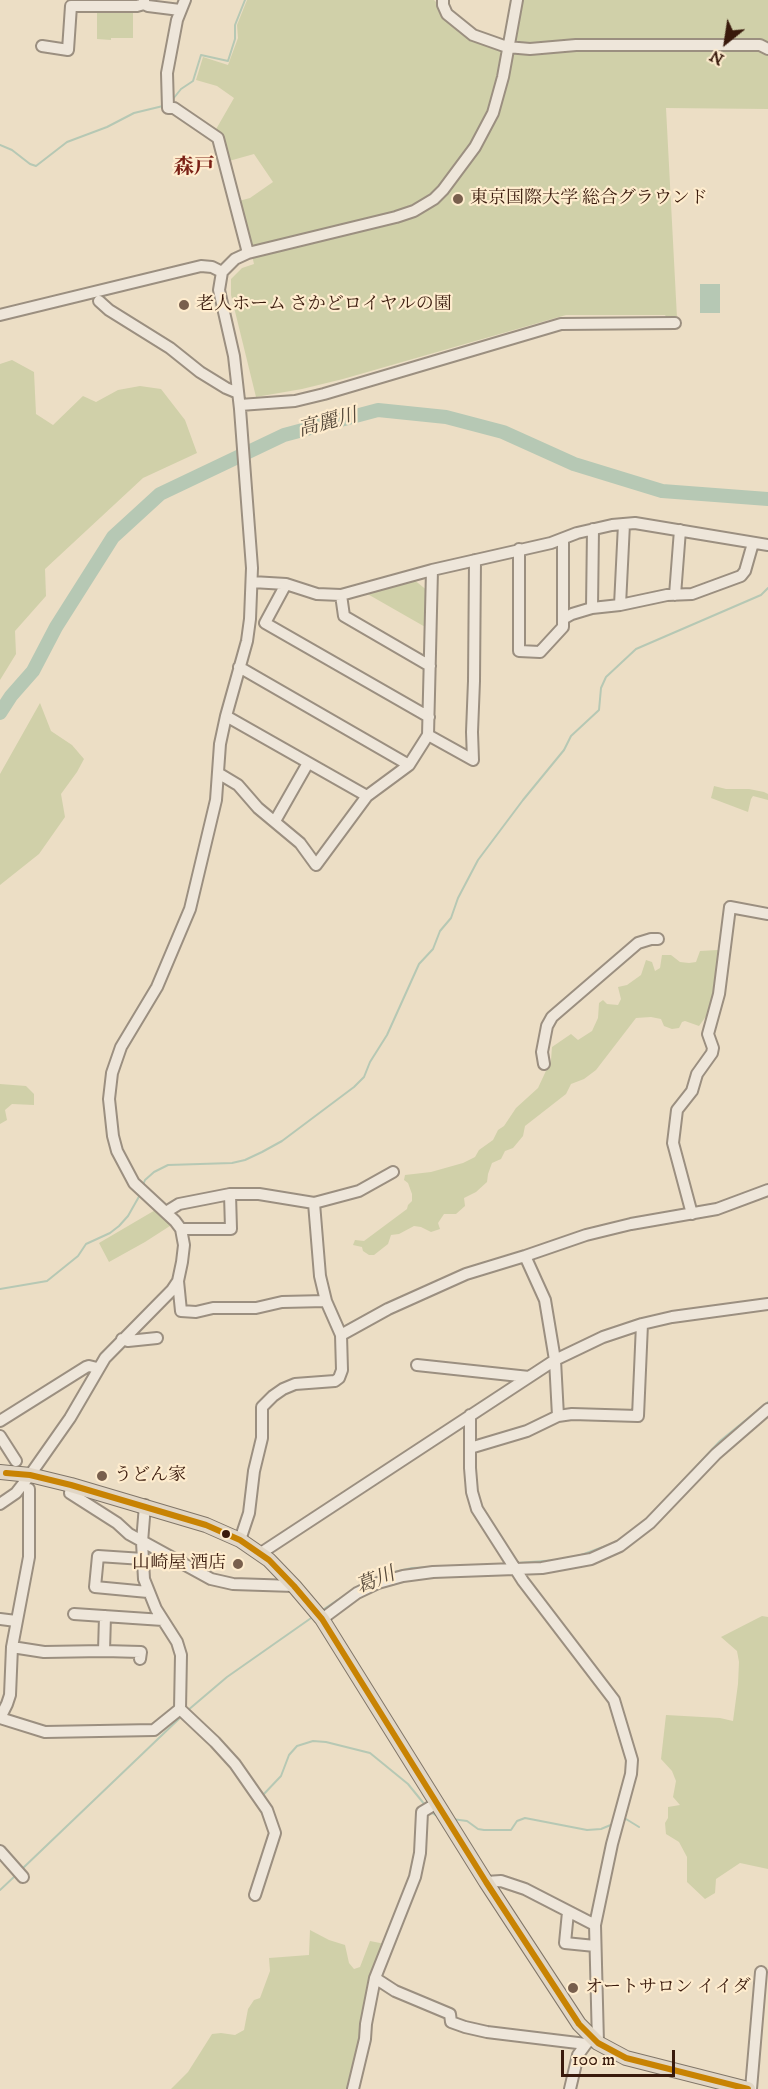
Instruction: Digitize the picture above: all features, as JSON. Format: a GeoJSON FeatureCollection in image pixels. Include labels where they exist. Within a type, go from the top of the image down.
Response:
{"type":"FeatureCollection","features":[{"type":"Feature","properties":{"kind":"main road"},"geometry":{"type":"LineString","coordinates":[[0,1472],[30,1482],[71,1485],[145,1505],[206,1525],[240,1540],[261,1553],[294,1586],[319,1616],[486,1882],[565,2005],[592,2042],[642,2063],[749,2089]]}},
{"type":"Feature","properties":{"kind":"street"},"geometry":{"type":"LineString","coordinates":[[185,0],[180,10],[167,73],[168,108],[174,108],[218,138],[248,253]]}},
{"type":"Feature","properties":{"kind":"street"},"geometry":{"type":"LineString","coordinates":[[443,0],[447,14],[473,35],[507,47],[530,50],[576,45],[760,45],[768,49]]}},
{"type":"Feature","properties":{"kind":"street"},"geometry":{"type":"LineString","coordinates":[[326,1301],[282,1302],[256,1308],[180,1311],[178,1281],[184,1245],[181,1229],[142,1191],[127,1172],[112,1136],[109,1099],[112,1073],[121,1047],[157,987],[190,909],[216,800],[220,744],[247,641],[252,568],[240,405],[234,356],[219,290],[222,272],[235,259],[248,253],[396,218],[434,199],[458,170],[488,123],[498,95],[517,0]]}},
{"type":"Feature","properties":{"kind":"street"},"geometry":{"type":"LineString","coordinates":[[42,46],[68,50],[72,6],[137,6],[144,2],[180,10]]}},
{"type":"Feature","properties":{"kind":"street"},"geometry":{"type":"LineString","coordinates":[[0,315],[201,266],[212,267],[222,272]]}},
{"type":"Feature","properties":{"kind":"street"},"geometry":{"type":"LineString","coordinates":[[99,301],[109,310],[170,348],[200,372],[238,393]]}},
{"type":"Feature","properties":{"kind":"street"},"geometry":{"type":"LineString","coordinates":[[240,405],[295,401],[324,394],[561,324],[675,322]]}},
{"type":"Feature","properties":{"kind":"street"},"geometry":{"type":"LineString","coordinates":[[252,582],[286,584],[317,594],[341,595],[432,570],[563,539],[593,529],[635,523],[768,545]]}},
{"type":"Feature","properties":{"kind":"street"},"geometry":{"type":"LineString","coordinates":[[620,605],[624,524]]}},
{"type":"Feature","properties":{"kind":"street"},"geometry":{"type":"LineString","coordinates":[[592,608],[593,529]]}},
{"type":"Feature","properties":{"kind":"street"},"geometry":{"type":"LineString","coordinates":[[675,595],[680,530]]}},
{"type":"Feature","properties":{"kind":"street"},"geometry":{"type":"LineString","coordinates":[[519,549],[519,651],[540,652],[562,627],[563,539]]}},
{"type":"Feature","properties":{"kind":"street"},"geometry":{"type":"LineString","coordinates":[[563,619],[592,608],[692,594],[741,576],[746,571],[753,543]]}},
{"type":"Feature","properties":{"kind":"street"},"geometry":{"type":"LineString","coordinates":[[428,735],[473,760],[475,560]]}},
{"type":"Feature","properties":{"kind":"street"},"geometry":{"type":"LineString","coordinates":[[218,773],[238,785],[258,808],[300,843],[316,865],[367,796],[409,765],[428,735],[432,570]]}},
{"type":"Feature","properties":{"kind":"street"},"geometry":{"type":"LineString","coordinates":[[286,584],[265,623],[429,717]]}},
{"type":"Feature","properties":{"kind":"street"},"geometry":{"type":"LineString","coordinates":[[341,595],[344,616],[430,666]]}},
{"type":"Feature","properties":{"kind":"street"},"geometry":{"type":"LineString","coordinates":[[239,667],[409,765]]}},
{"type":"Feature","properties":{"kind":"street"},"geometry":{"type":"LineString","coordinates":[[226,716],[367,796]]}},
{"type":"Feature","properties":{"kind":"street"},"geometry":{"type":"LineString","coordinates":[[274,821],[308,763]]}},
{"type":"Feature","properties":{"kind":"street"},"geometry":{"type":"LineString","coordinates":[[692,1214],[673,1143],[677,1110],[692,1090],[697,1074],[712,1053],[708,1034],[718,994],[730,907],[768,914]]}},
{"type":"Feature","properties":{"kind":"street"},"geometry":{"type":"LineString","coordinates":[[544,1065],[542,1052],[547,1026],[552,1017],[638,943],[658,939]]}},
{"type":"Feature","properties":{"kind":"street"},"geometry":{"type":"LineString","coordinates":[[166,1212],[179,1204],[230,1194],[259,1194],[314,1203],[359,1191],[393,1172]]}},
{"type":"Feature","properties":{"kind":"street"},"geometry":{"type":"LineString","coordinates":[[341,1335],[388,1309],[466,1274],[586,1235],[631,1224],[717,1209],[768,1190]]}},
{"type":"Feature","properties":{"kind":"street"},"geometry":{"type":"LineString","coordinates":[[181,1229],[231,1229],[230,1194]]}},
{"type":"Feature","properties":{"kind":"street"},"geometry":{"type":"LineString","coordinates":[[240,1540],[249,1513],[254,1471],[262,1438],[262,1407],[273,1396],[295,1384],[334,1381],[339,1378],[342,1370],[341,1335],[326,1301],[320,1276],[314,1203]]}},
{"type":"Feature","properties":{"kind":"street"},"geometry":{"type":"LineString","coordinates":[[525,1256],[545,1300],[555,1360],[558,1416]]}},
{"type":"Feature","properties":{"kind":"street"},"geometry":{"type":"LineString","coordinates":[[0,1504],[30,1482],[70,1418],[97,1368],[178,1281]]}},
{"type":"Feature","properties":{"kind":"street"},"geometry":{"type":"LineString","coordinates":[[261,1553],[555,1360],[603,1336],[672,1317],[768,1304]]}},
{"type":"Feature","properties":{"kind":"street"},"geometry":{"type":"LineString","coordinates":[[470,1448],[527,1431],[558,1416],[572,1414],[638,1416],[642,1324]]}},
{"type":"Feature","properties":{"kind":"street"},"geometry":{"type":"LineString","coordinates":[[123,1339],[128,1341],[157,1338]]}},
{"type":"Feature","properties":{"kind":"street"},"geometry":{"type":"LineString","coordinates":[[417,1365],[529,1377]]}},
{"type":"Feature","properties":{"kind":"street"},"geometry":{"type":"LineString","coordinates":[[0,1421],[86,1367],[97,1368]]}},
{"type":"Feature","properties":{"kind":"street"},"geometry":{"type":"LineString","coordinates":[[319,1616],[378,1583],[403,1576],[433,1572],[542,1568],[591,1559],[620,1546],[650,1523],[722,1448],[768,1409]]}},
{"type":"Feature","properties":{"kind":"street"},"geometry":{"type":"LineString","coordinates":[[470,1415],[471,1492],[477,1509],[516,1570],[614,1700],[632,1760],[631,1774],[612,1844],[595,1925],[592,2042],[578,2055],[570,2089]]}},
{"type":"Feature","properties":{"kind":"street"},"geometry":{"type":"LineString","coordinates":[[0,1436],[16,1461]]}},
{"type":"Feature","properties":{"kind":"street"},"geometry":{"type":"LineString","coordinates":[[30,1482],[29,1557],[12,1647],[10,1695],[0,1718],[45,1732],[154,1730],[180,1709]]}},
{"type":"Feature","properties":{"kind":"street"},"geometry":{"type":"LineString","coordinates":[[71,1485],[70,1493],[142,1542],[221,1582],[294,1586]]}},
{"type":"Feature","properties":{"kind":"street"},"geometry":{"type":"LineString","coordinates":[[145,1505],[142,1542],[148,1592],[177,1642],[181,1655],[180,1709],[235,1764],[267,1810],[275,1833],[255,1895]]}},
{"type":"Feature","properties":{"kind":"street"},"geometry":{"type":"LineString","coordinates":[[143,1559],[98,1556],[95,1587],[148,1592]]}},
{"type":"Feature","properties":{"kind":"street"},"geometry":{"type":"LineString","coordinates":[[74,1614],[163,1620]]}},
{"type":"Feature","properties":{"kind":"street"},"geometry":{"type":"LineString","coordinates":[[104,1651],[105,1616]]}},
{"type":"Feature","properties":{"kind":"street"},"geometry":{"type":"LineString","coordinates":[[0,1619],[16,1621]]}},
{"type":"Feature","properties":{"kind":"street"},"geometry":{"type":"LineString","coordinates":[[12,1647],[44,1652],[141,1652],[140,1659]]}},
{"type":"Feature","properties":{"kind":"street"},"geometry":{"type":"LineString","coordinates":[[353,2089],[365,2039],[375,1978],[415,1877],[420,1853],[422,1812],[437,1803]]}},
{"type":"Feature","properties":{"kind":"street"},"geometry":{"type":"LineString","coordinates":[[0,1851],[23,1876]]}},
{"type":"Feature","properties":{"kind":"street"},"geometry":{"type":"LineString","coordinates":[[486,1882],[501,1881],[515,1885],[595,1925]]}},
{"type":"Feature","properties":{"kind":"street"},"geometry":{"type":"LineString","coordinates":[[568,1912],[565,1943],[595,1946]]}},
{"type":"Feature","properties":{"kind":"street"},"geometry":{"type":"LineString","coordinates":[[749,2089],[763,2008],[761,1972]]}},
{"type":"Feature","properties":{"kind":"street"},"geometry":{"type":"LineString","coordinates":[[375,1978],[395,1991],[450,2014],[452,2022],[465,2027],[487,2032],[592,2042]]}},
{"type":"Feature","properties":{"kind":"shaded area","name":"東京国際大学 総合グラウンド"},"geometry":{"type":"Polygon","coordinates":[[[247,0],[434,0],[445,18],[514,52],[523,0],[768,0],[768,109],[666,108],[677,318],[667,318],[665,315],[566,315],[343,379],[256,397],[231,295],[231,279],[242,268],[254,264],[239,201],[250,198],[273,182],[254,154],[229,161],[223,137],[215,131],[234,98],[217,86],[196,80],[203,57],[228,65],[238,38],[237,25],[247,0]]]}},
{"type":"Feature","properties":{"kind":"shaded area"},"geometry":{"type":"Polygon","coordinates":[[[97,9],[133,9],[133,38],[97,39],[97,9]]]}},
{"type":"Feature","properties":{"kind":"shaded area"},"geometry":{"type":"Polygon","coordinates":[[[700,284],[720,284],[720,313],[700,313],[700,284]]]}},
{"type":"Feature","properties":{"kind":"shaded area"},"geometry":{"type":"Polygon","coordinates":[[[12,360],[34,372],[36,414],[53,425],[83,396],[96,402],[118,390],[140,386],[161,389],[185,420],[197,453],[143,478],[45,569],[46,596],[15,631],[16,654],[0,680],[0,364],[12,360]]]}},
{"type":"Feature","properties":{"kind":"shaded area"},"geometry":{"type":"Polygon","coordinates":[[[413,579],[428,591],[427,628],[364,592],[413,579]]]}},
{"type":"Feature","properties":{"kind":"shaded area"},"geometry":{"type":"Polygon","coordinates":[[[40,703],[51,731],[72,745],[84,759],[61,794],[65,817],[39,854],[0,885],[0,774],[40,703]]]}},
{"type":"Feature","properties":{"kind":"shaded area"},"geometry":{"type":"Polygon","coordinates":[[[714,786],[764,792],[768,794],[768,800],[753,796],[748,812],[711,798],[714,786]]]}},
{"type":"Feature","properties":{"kind":"shaded area"},"geometry":{"type":"Polygon","coordinates":[[[718,950],[720,956],[718,973],[710,1011],[699,1026],[685,1021],[679,1028],[672,1029],[664,1026],[661,1019],[636,1018],[596,1070],[584,1079],[571,1084],[566,1094],[525,1126],[523,1136],[513,1148],[505,1151],[501,1159],[492,1163],[487,1182],[476,1192],[464,1198],[465,1206],[456,1214],[444,1214],[438,1223],[440,1229],[431,1232],[414,1226],[399,1234],[391,1235],[388,1244],[374,1255],[369,1255],[363,1251],[362,1247],[353,1245],[355,1240],[364,1241],[407,1209],[412,1201],[412,1194],[408,1183],[404,1180],[405,1175],[431,1172],[463,1163],[475,1157],[479,1150],[493,1140],[516,1108],[538,1088],[551,1060],[552,1047],[571,1034],[578,1040],[592,1031],[598,1018],[599,1003],[603,1000],[607,1004],[618,1005],[621,999],[618,987],[627,985],[641,975],[646,960],[652,962],[655,971],[660,968],[662,955],[671,955],[680,962],[689,963],[696,962],[700,951],[718,950]]]}},
{"type":"Feature","properties":{"kind":"shaded area"},"geometry":{"type":"Polygon","coordinates":[[[0,1084],[26,1086],[34,1094],[34,1105],[12,1104],[5,1110],[7,1120],[0,1124],[0,1084]]]}},
{"type":"Feature","properties":{"kind":"shaded area"},"geometry":{"type":"Polygon","coordinates":[[[157,1209],[173,1224],[109,1262],[99,1243],[157,1209]]]}},
{"type":"Feature","properties":{"kind":"shaded area"},"geometry":{"type":"Polygon","coordinates":[[[762,1616],[768,1617],[768,1869],[740,1863],[716,1879],[715,1893],[705,1899],[687,1882],[687,1857],[679,1842],[666,1834],[665,1823],[668,1818],[668,1807],[680,1805],[673,1797],[676,1781],[672,1771],[661,1759],[666,1715],[720,1718],[733,1721],[739,1662],[737,1651],[721,1637],[762,1616]]]}},
{"type":"Feature","properties":{"kind":"shaded area"},"geometry":{"type":"Polygon","coordinates":[[[310,1930],[345,1945],[349,1963],[354,1969],[360,1967],[370,1941],[385,1944],[372,1978],[349,2089],[171,2089],[188,2072],[212,2034],[235,2035],[244,2030],[248,2009],[254,2000],[260,1998],[270,1971],[269,1958],[309,1955],[310,1930]]]}},
{"type":"Feature","properties":{"kind":"waterway"},"geometry":{"type":"LineString","coordinates":[[173,99],[181,89],[193,81],[201,55],[228,61],[235,39],[235,25],[245,0]]}},
{"type":"Feature","properties":{"kind":"waterway"},"geometry":{"type":"LineString","coordinates":[[0,145],[36,166],[67,142],[107,127],[134,113],[163,106]]}},
{"type":"Feature","properties":{"kind":"waterway","name":"高麗川"},"geometry":{"type":"LineString","coordinates":[[0,713],[11,696],[33,671],[56,627],[113,537],[160,494],[284,435],[378,410],[446,417],[503,432],[574,464],[662,491],[768,499]]}},
{"type":"Feature","properties":{"kind":"waterway"},"geometry":{"type":"LineString","coordinates":[[143,1185],[154,1172],[168,1165],[232,1163],[245,1160],[282,1141],[354,1087],[364,1077],[370,1062],[387,1035],[419,964],[433,949],[440,931],[451,918],[458,898],[478,860],[564,750],[571,736],[599,710],[601,688],[606,677],[636,649],[761,595],[768,588]]}},
{"type":"Feature","properties":{"kind":"waterway"},"geometry":{"type":"LineString","coordinates":[[0,1289],[47,1281],[78,1256],[86,1244],[110,1233],[119,1226],[128,1216],[141,1193]]}},
{"type":"Feature","properties":{"kind":"waterway","name":"葛川"},"geometry":{"type":"LineString","coordinates":[[676,1488],[720,1441],[768,1402]]}},
{"type":"Feature","properties":{"kind":"waterway","name":"葛川"},"geometry":{"type":"LineString","coordinates":[[517,1563],[557,1560],[581,1555],[614,1543],[629,1533]]}},
{"type":"Feature","properties":{"kind":"waterway","name":"葛川"},"geometry":{"type":"LineString","coordinates":[[321,1611],[360,1585],[389,1573],[412,1568],[463,1566]]}},
{"type":"Feature","properties":{"kind":"waterway","name":"葛川"},"geometry":{"type":"LineString","coordinates":[[187,1711],[227,1677],[314,1616]]}},
{"type":"Feature","properties":{"kind":"waterway","name":"葛川"},"geometry":{"type":"LineString","coordinates":[[22,1869],[183,1715]]}},
{"type":"Feature","properties":{"kind":"waterway"},"geometry":{"type":"LineString","coordinates":[[262,1796],[281,1776],[289,1755],[297,1746],[313,1741],[370,1753],[408,1784],[425,1805]]}},
{"type":"Feature","properties":{"kind":"waterway"},"geometry":{"type":"LineString","coordinates":[[430,1812],[440,1817]]}},
{"type":"Feature","properties":{"kind":"waterway"},"geometry":{"type":"LineString","coordinates":[[452,1819],[467,1821],[478,1829],[484,1830],[511,1830],[517,1821],[525,1818],[587,1830],[601,1829],[613,1824]]}},
{"type":"Feature","properties":{"kind":"waterway"},"geometry":{"type":"LineString","coordinates":[[624,1820],[639,1827]]}},
{"type":"Feature","properties":{"kind":"waterway","name":"葛川"},"geometry":{"type":"LineString","coordinates":[[0,1890],[16,1875]]}},
{"type":"Feature","properties":{"kind":"transit line"},"geometry":{"type":"LineString","coordinates":[[6,1473],[30,1475],[71,1485],[206,1525],[240,1540],[269,1560],[322,1619],[486,1882],[579,2024],[598,2043],[626,2058],[748,2089]]}},
{"type":"Feature","properties":{"kind":"place","name":"東京国際大学 総合グラウンド"},"geometry":{"type":"Point","coordinates":[458,199]}},
{"type":"Feature","properties":{"kind":"place","name":"老人ホーム さかどロイヤルの園"},"geometry":{"type":"Point","coordinates":[184,305]}},
{"type":"Feature","properties":{"kind":"place","name":"うどん家"},"geometry":{"type":"Point","coordinates":[102,1476]}},
{"type":"Feature","properties":{"kind":"place","name":"山崎屋 酒店"},"geometry":{"type":"Point","coordinates":[238,1564]}},
{"type":"Feature","properties":{"kind":"place","name":"オートサロン イイダ"},"geometry":{"type":"Point","coordinates":[573,1988]}},
{"type":"Feature","properties":{"kind":"district","name":"森戸"},"geometry":{"type":"Point","coordinates":[194,169]}}]}
